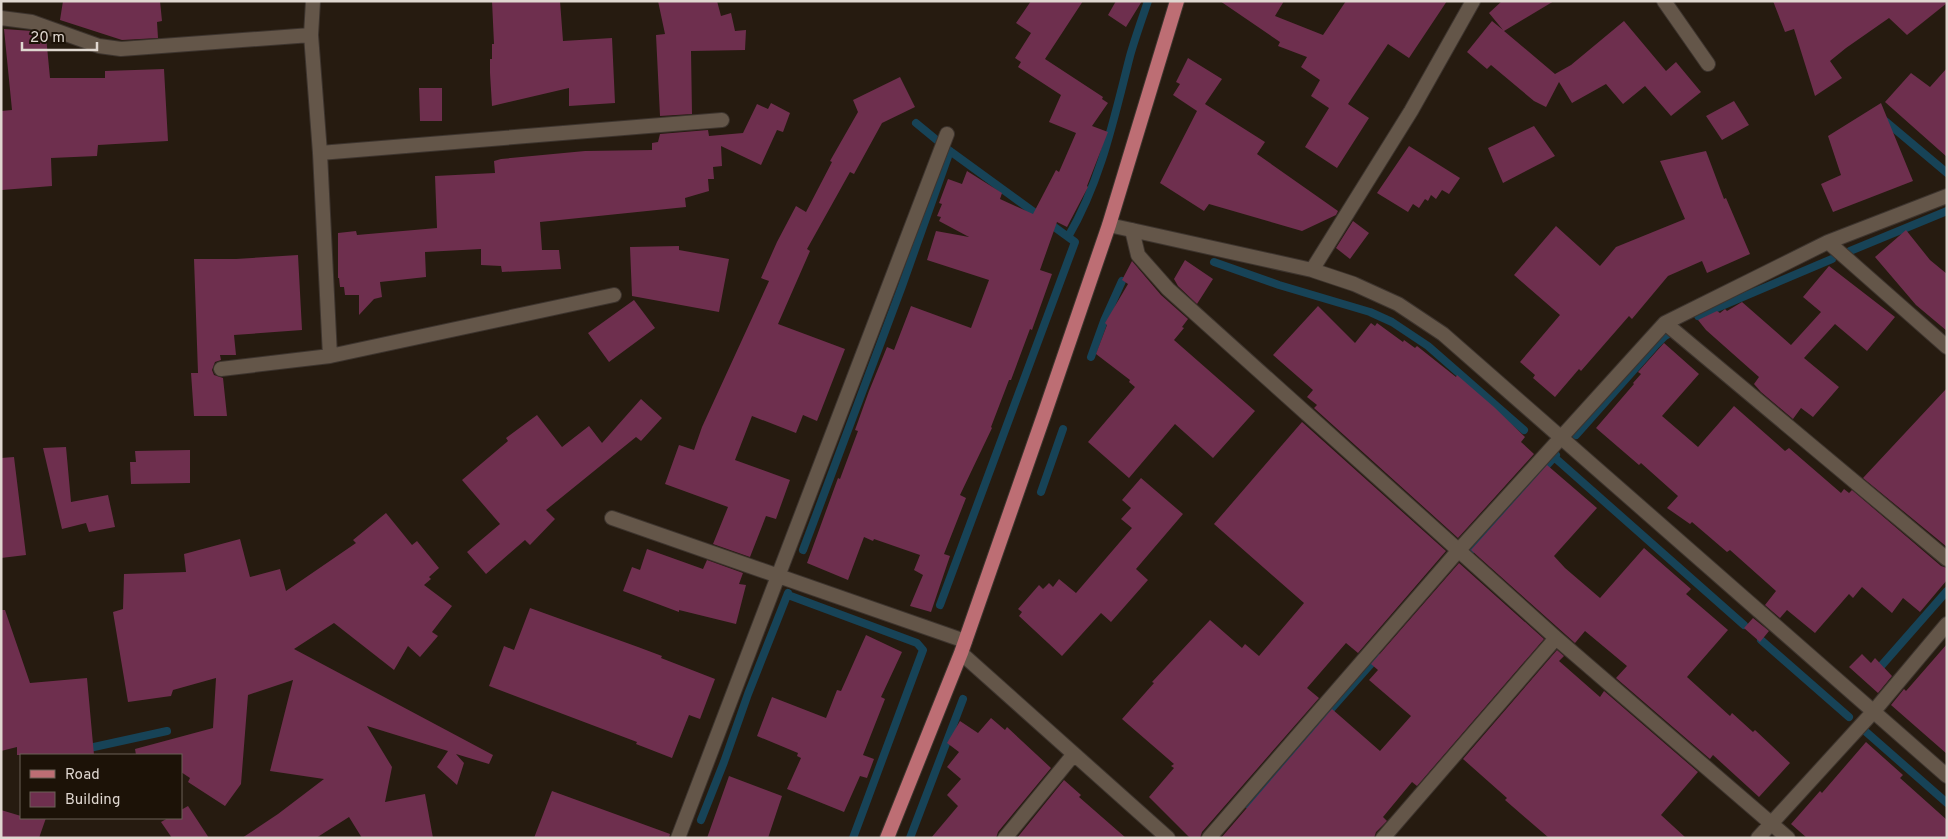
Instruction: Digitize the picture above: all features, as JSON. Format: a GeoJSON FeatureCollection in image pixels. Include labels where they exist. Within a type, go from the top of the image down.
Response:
{"type":"FeatureCollection","features":[{"type":"Feature","properties":{"kind":"main road"},"geometry":{"type":"LineString","coordinates":[[887,838],[963,647],[1109,225],[1176,1]]}},
{"type":"Feature","properties":{"kind":"street"},"geometry":{"type":"LineString","coordinates":[[313,1],[311,34],[320,153],[330,356]]}},
{"type":"Feature","properties":{"kind":"street"},"geometry":{"type":"LineString","coordinates":[[1312,270],[1411,111],[1473,1]]}},
{"type":"Feature","properties":{"kind":"street"},"geometry":{"type":"LineString","coordinates":[[1664,1],[1708,64]]}},
{"type":"Feature","properties":{"kind":"street"},"geometry":{"type":"LineString","coordinates":[[1,18],[32,22],[99,46],[121,49],[311,34]]}},
{"type":"Feature","properties":{"kind":"street"},"geometry":{"type":"LineString","coordinates":[[320,153],[722,120]]}},
{"type":"Feature","properties":{"kind":"street"},"geometry":{"type":"LineString","coordinates":[[678,838],[947,134]]}},
{"type":"Feature","properties":{"kind":"street"},"geometry":{"type":"LineString","coordinates":[[1209,838],[1458,551],[1665,323],[1828,242],[1947,196]]}},
{"type":"Feature","properties":{"kind":"street"},"geometry":{"type":"LineString","coordinates":[[1109,225],[1312,270],[1354,284],[1398,304],[1443,334],[1947,776]]}},
{"type":"Feature","properties":{"kind":"street"},"geometry":{"type":"LineString","coordinates":[[1132,230],[1138,255],[1168,289],[1556,638],[1788,838]]}},
{"type":"Feature","properties":{"kind":"street"},"geometry":{"type":"LineString","coordinates":[[1828,242],[1947,347]]}},
{"type":"Feature","properties":{"kind":"street"},"geometry":{"type":"LineString","coordinates":[[221,369],[330,356],[614,295]]}},
{"type":"Feature","properties":{"kind":"street"},"geometry":{"type":"LineString","coordinates":[[1665,323],[1947,559]]}},
{"type":"Feature","properties":{"kind":"street"},"geometry":{"type":"LineString","coordinates":[[612,518],[778,575],[963,647],[1074,754],[1168,838]]}},
{"type":"Feature","properties":{"kind":"street"},"geometry":{"type":"LineString","coordinates":[[1758,838],[1874,711],[1947,624]]}},
{"type":"Feature","properties":{"kind":"street"},"geometry":{"type":"LineString","coordinates":[[1383,838],[1556,638]]}},
{"type":"Feature","properties":{"kind":"street"},"geometry":{"type":"LineString","coordinates":[[1005,838],[1074,754]]}},
{"type":"Feature","properties":{"kind":"building"},"geometry":{"type":"Polygon","coordinates":[[[63,1],[160,1],[162,21],[157,22],[158,38],[122,40],[60,20],[63,1]]]}},
{"type":"Feature","properties":{"kind":"building"},"geometry":{"type":"Polygon","coordinates":[[[492,1],[560,1],[563,41],[612,38],[615,103],[569,106],[569,88],[492,106],[490,59],[492,59],[492,44],[494,44],[492,1]]]}},
{"type":"Feature","properties":{"kind":"building"},"geometry":{"type":"Polygon","coordinates":[[[658,1],[717,1],[721,16],[731,13],[735,31],[746,30],[745,50],[691,51],[692,114],[660,116],[656,35],[665,34],[658,1]]]}},
{"type":"Feature","properties":{"kind":"building"},"geometry":{"type":"Polygon","coordinates":[[[1031,1],[1083,1],[1045,59],[1103,97],[1102,99],[1108,103],[1092,126],[1108,132],[1088,187],[1067,227],[1057,222],[1040,270],[1052,274],[1032,330],[1030,329],[1011,380],[1009,380],[992,428],[960,495],[966,498],[944,554],[950,556],[931,612],[910,606],[923,575],[914,570],[920,555],[864,537],[848,580],[807,563],[838,478],[840,479],[858,431],[855,430],[869,391],[887,347],[894,350],[911,306],[971,328],[989,280],[927,260],[936,231],[969,237],[939,221],[941,217],[937,216],[942,204],[939,203],[948,179],[962,184],[967,171],[1002,193],[1000,199],[1033,214],[1056,170],[1059,172],[1076,133],[1049,122],[1061,95],[1018,67],[1021,62],[1015,58],[1031,33],[1016,23],[1031,1]]]}},
{"type":"Feature","properties":{"kind":"building"},"geometry":{"type":"Polygon","coordinates":[[[1116,1],[1142,1],[1126,27],[1108,15],[1116,1]]]}},
{"type":"Feature","properties":{"kind":"building"},"geometry":{"type":"Polygon","coordinates":[[[1220,1],[1284,1],[1275,16],[1323,35],[1346,1],[1447,1],[1409,58],[1388,44],[1348,104],[1369,118],[1337,168],[1305,147],[1329,108],[1311,96],[1320,80],[1301,67],[1307,57],[1278,46],[1280,42],[1220,1]]]}},
{"type":"Feature","properties":{"kind":"building"},"geometry":{"type":"Polygon","coordinates":[[[1502,1],[1554,1],[1504,31],[1555,74],[1571,65],[1624,21],[1666,71],[1676,62],[1701,92],[1671,116],[1645,86],[1623,104],[1606,84],[1572,103],[1559,82],[1546,107],[1534,101],[1491,65],[1487,69],[1467,52],[1492,21],[1503,30],[1489,13],[1502,1]]]}},
{"type":"Feature","properties":{"kind":"building"},"geometry":{"type":"Polygon","coordinates":[[[1773,1],[1947,1],[1947,3],[1907,35],[1889,18],[1846,48],[1830,61],[1842,78],[1815,96],[1794,29],[1785,32],[1773,1]]]}},
{"type":"Feature","properties":{"kind":"building"},"geometry":{"type":"Polygon","coordinates":[[[4,29],[32,31],[46,36],[50,78],[105,78],[105,71],[164,69],[168,141],[98,145],[97,156],[51,158],[52,186],[2,190],[1,111],[12,110],[4,29]]]}},
{"type":"Feature","properties":{"kind":"building"},"geometry":{"type":"Polygon","coordinates":[[[1188,58],[1222,79],[1205,104],[1265,142],[1257,154],[1338,211],[1336,215],[1302,231],[1209,204],[1204,211],[1160,183],[1197,111],[1173,95],[1180,84],[1176,82],[1188,58]]]}},
{"type":"Feature","properties":{"kind":"building"},"geometry":{"type":"Polygon","coordinates":[[[1947,68],[1947,157],[1885,102],[1911,73],[1930,87],[1947,68]]]}},
{"type":"Feature","properties":{"kind":"building"},"geometry":{"type":"Polygon","coordinates":[[[900,77],[915,107],[882,123],[854,174],[850,172],[807,249],[810,251],[778,324],[845,349],[817,421],[803,415],[796,433],[752,416],[735,460],[790,480],[776,519],[766,516],[750,557],[713,544],[728,507],[665,484],[679,445],[694,450],[702,427],[769,281],[761,278],[777,242],[796,206],[806,212],[832,162],[830,161],[858,112],[853,100],[900,77]]]}},
{"type":"Feature","properties":{"kind":"building"},"geometry":{"type":"Polygon","coordinates":[[[419,88],[442,88],[442,121],[420,121],[419,88]]]}},
{"type":"Feature","properties":{"kind":"building"},"geometry":{"type":"Polygon","coordinates":[[[1734,101],[1749,125],[1722,140],[1706,116],[1734,101]]]}},
{"type":"Feature","properties":{"kind":"building"},"geometry":{"type":"Polygon","coordinates":[[[771,103],[790,113],[783,132],[777,130],[761,165],[721,146],[722,166],[713,167],[714,179],[708,179],[709,191],[685,198],[686,207],[540,222],[542,250],[559,250],[561,269],[502,272],[501,266],[481,265],[481,249],[425,252],[426,277],[380,282],[382,297],[374,299],[359,315],[359,295],[345,295],[344,287],[340,287],[338,278],[338,233],[356,231],[357,235],[437,228],[435,176],[495,173],[494,161],[501,159],[585,151],[652,150],[652,143],[658,142],[660,134],[708,130],[709,136],[743,133],[757,104],[768,109],[771,103]]]}},
{"type":"Feature","properties":{"kind":"building"},"geometry":{"type":"Polygon","coordinates":[[[1881,103],[1913,181],[1833,212],[1821,184],[1841,175],[1828,136],[1881,103]]]}},
{"type":"Feature","properties":{"kind":"building"},"geometry":{"type":"Polygon","coordinates":[[[1534,126],[1555,156],[1503,183],[1488,148],[1534,126]]]}},
{"type":"Feature","properties":{"kind":"building"},"geometry":{"type":"Polygon","coordinates":[[[1409,146],[1460,178],[1449,194],[1442,190],[1436,199],[1431,195],[1428,201],[1425,199],[1419,208],[1413,204],[1408,212],[1377,193],[1409,146]]]}},
{"type":"Feature","properties":{"kind":"building"},"geometry":{"type":"Polygon","coordinates":[[[1706,151],[1724,199],[1726,198],[1750,254],[1707,273],[1702,261],[1668,276],[1632,319],[1629,316],[1581,371],[1579,369],[1555,397],[1533,378],[1535,375],[1520,362],[1560,315],[1514,275],[1556,226],[1600,266],[1616,247],[1685,219],[1660,161],[1706,151]]]}},
{"type":"Feature","properties":{"kind":"building"},"geometry":{"type":"Polygon","coordinates":[[[1353,221],[1369,233],[1350,259],[1336,248],[1353,221]]]}},
{"type":"Feature","properties":{"kind":"building"},"geometry":{"type":"Polygon","coordinates":[[[1906,230],[1930,260],[1947,274],[1947,331],[1916,305],[1875,257],[1906,230]]]}},
{"type":"Feature","properties":{"kind":"building"},"geometry":{"type":"Polygon","coordinates":[[[679,246],[679,250],[729,259],[719,312],[632,296],[630,247],[679,246]]]}},
{"type":"Feature","properties":{"kind":"building"},"geometry":{"type":"Polygon","coordinates":[[[298,255],[302,330],[234,335],[236,355],[220,355],[221,360],[215,362],[212,370],[214,375],[223,378],[227,416],[194,416],[191,373],[198,373],[194,259],[236,259],[298,255]]]}},
{"type":"Feature","properties":{"kind":"building"},"geometry":{"type":"Polygon","coordinates":[[[1185,260],[1213,279],[1197,304],[1178,286],[1174,279],[1185,260]]]}},
{"type":"Feature","properties":{"kind":"building"},"geometry":{"type":"Polygon","coordinates":[[[1132,261],[1161,295],[1188,319],[1182,327],[1184,328],[1174,340],[1255,411],[1213,458],[1175,424],[1129,478],[1088,442],[1135,387],[1129,382],[1130,380],[1096,354],[1107,325],[1105,323],[1128,284],[1122,280],[1132,261]]]}},
{"type":"Feature","properties":{"kind":"building"},"geometry":{"type":"Polygon","coordinates":[[[1829,266],[1895,317],[1867,351],[1835,324],[1804,358],[1839,387],[1813,417],[1801,408],[1793,419],[1754,384],[1759,377],[1706,330],[1698,320],[1717,311],[1720,313],[1725,309],[1727,311],[1742,302],[1791,345],[1821,312],[1803,297],[1829,266]]]}},
{"type":"Feature","properties":{"kind":"building"},"geometry":{"type":"Polygon","coordinates":[[[634,300],[655,328],[609,362],[588,333],[634,300]]]}},
{"type":"Feature","properties":{"kind":"building"},"geometry":{"type":"Polygon","coordinates":[[[1318,306],[1355,343],[1371,323],[1375,326],[1377,323],[1403,342],[1404,340],[1415,348],[1417,346],[1456,377],[1457,375],[1525,437],[1521,442],[1534,454],[1458,538],[1314,408],[1317,405],[1307,397],[1313,390],[1273,355],[1318,306]]]}},
{"type":"Feature","properties":{"kind":"building"},"geometry":{"type":"Polygon","coordinates":[[[1664,343],[1699,374],[1662,416],[1698,447],[1734,406],[1785,451],[1789,448],[1841,493],[1844,489],[1849,493],[1852,490],[1941,566],[1947,568],[1947,580],[1920,612],[1903,598],[1892,613],[1862,587],[1853,598],[1849,594],[1815,633],[1787,610],[1780,618],[1765,605],[1776,591],[1730,550],[1727,552],[1692,522],[1690,524],[1667,508],[1678,496],[1641,463],[1639,465],[1596,428],[1634,384],[1641,374],[1638,372],[1664,343]]]}},
{"type":"Feature","properties":{"kind":"building"},"geometry":{"type":"Polygon","coordinates":[[[1947,388],[1947,547],[1863,478],[1947,388]]]}},
{"type":"Feature","properties":{"kind":"building"},"geometry":{"type":"Polygon","coordinates":[[[641,399],[662,418],[641,441],[636,437],[546,510],[555,519],[530,545],[525,540],[486,574],[467,552],[500,524],[462,480],[508,441],[506,438],[537,415],[562,447],[589,426],[602,443],[641,399]]]}},
{"type":"Feature","properties":{"kind":"building"},"geometry":{"type":"Polygon","coordinates":[[[1302,422],[1446,551],[1358,653],[1346,643],[1307,688],[1319,698],[1202,832],[1200,838],[1190,838],[1149,797],[1174,768],[1171,766],[1174,764],[1122,719],[1154,683],[1152,682],[1210,620],[1242,648],[1245,644],[1259,656],[1304,603],[1214,524],[1302,422]]]}},
{"type":"Feature","properties":{"kind":"building"},"geometry":{"type":"Polygon","coordinates":[[[66,447],[71,502],[108,495],[115,527],[89,532],[86,523],[62,529],[43,448],[66,447]]]}},
{"type":"Feature","properties":{"kind":"building"},"geometry":{"type":"Polygon","coordinates":[[[190,450],[190,483],[131,484],[130,462],[136,462],[135,451],[190,450]]]}},
{"type":"Feature","properties":{"kind":"building"},"geometry":{"type":"Polygon","coordinates":[[[14,457],[26,555],[1,558],[1,458],[14,457]]]}},
{"type":"Feature","properties":{"kind":"building"},"geometry":{"type":"Polygon","coordinates":[[[1547,465],[1597,508],[1554,556],[1565,568],[1600,598],[1644,548],[1691,589],[1686,594],[1728,630],[1687,677],[1730,716],[1732,713],[1753,732],[1755,730],[1790,763],[1759,797],[1713,755],[1710,759],[1616,678],[1627,666],[1585,631],[1575,643],[1471,550],[1547,465]]]}},
{"type":"Feature","properties":{"kind":"building"},"geometry":{"type":"Polygon","coordinates":[[[1141,478],[1183,514],[1136,569],[1148,580],[1111,622],[1101,613],[1062,656],[1019,616],[1022,612],[1018,609],[1039,585],[1043,589],[1049,583],[1053,587],[1059,579],[1076,593],[1132,528],[1121,519],[1131,508],[1122,500],[1141,478]]]}},
{"type":"Feature","properties":{"kind":"building"},"geometry":{"type":"Polygon","coordinates":[[[386,513],[412,545],[417,541],[439,568],[429,577],[431,579],[424,585],[452,606],[432,632],[438,636],[420,657],[408,646],[394,670],[334,623],[294,649],[493,755],[489,764],[456,754],[464,763],[457,785],[437,767],[448,751],[367,726],[392,767],[385,802],[425,794],[433,838],[362,838],[349,817],[316,838],[242,838],[278,814],[324,779],[270,771],[293,680],[248,695],[241,784],[225,806],[188,782],[190,778],[182,773],[182,754],[136,754],[135,749],[213,728],[216,678],[173,690],[171,696],[128,702],[113,612],[123,609],[124,574],[186,572],[184,554],[240,539],[250,577],[280,569],[286,591],[356,543],[353,540],[386,513]]]}},
{"type":"Feature","properties":{"kind":"building"},"geometry":{"type":"Polygon","coordinates":[[[647,549],[703,569],[707,560],[743,573],[739,584],[746,585],[736,624],[679,610],[679,612],[623,591],[632,567],[640,570],[647,549]]]}},
{"type":"Feature","properties":{"kind":"building"},"geometry":{"type":"Polygon","coordinates":[[[1459,563],[1544,639],[1417,786],[1412,782],[1383,817],[1387,821],[1376,832],[1374,838],[1221,838],[1332,709],[1380,751],[1411,716],[1369,680],[1378,670],[1371,664],[1459,563]]]}},
{"type":"Feature","properties":{"kind":"building"},"geometry":{"type":"Polygon","coordinates":[[[530,608],[662,656],[661,658],[715,679],[700,719],[689,715],[672,758],[636,744],[637,742],[489,686],[504,646],[514,650],[530,608]]]}},
{"type":"Feature","properties":{"kind":"building"},"geometry":{"type":"Polygon","coordinates":[[[1,610],[5,610],[30,683],[87,678],[94,754],[17,755],[17,747],[1,751],[1,610]]]}},
{"type":"Feature","properties":{"kind":"building"},"geometry":{"type":"Polygon","coordinates":[[[1753,618],[1769,631],[1760,642],[1744,628],[1753,618]]]}},
{"type":"Feature","properties":{"kind":"building"},"geometry":{"type":"Polygon","coordinates":[[[866,635],[902,652],[881,697],[885,699],[863,755],[874,759],[867,778],[860,776],[844,812],[787,789],[801,758],[797,756],[798,753],[757,736],[772,697],[826,718],[837,690],[841,691],[866,635]]]}},
{"type":"Feature","properties":{"kind":"building"},"geometry":{"type":"Polygon","coordinates":[[[1947,644],[1947,754],[1891,705],[1904,689],[1906,691],[1947,644]]]}},
{"type":"Feature","properties":{"kind":"building"},"geometry":{"type":"Polygon","coordinates":[[[1557,650],[1564,656],[1559,661],[1600,697],[1604,691],[1698,772],[1661,815],[1686,838],[1549,838],[1505,800],[1507,798],[1463,759],[1557,650]]]}},
{"type":"Feature","properties":{"kind":"building"},"geometry":{"type":"Polygon","coordinates":[[[1862,654],[1871,663],[1875,658],[1892,676],[1878,693],[1849,667],[1862,654]]]}},
{"type":"Feature","properties":{"kind":"building"},"geometry":{"type":"Polygon","coordinates":[[[991,718],[1005,730],[1007,727],[1051,768],[998,832],[996,838],[931,838],[958,806],[947,795],[961,779],[947,767],[959,752],[947,743],[960,721],[978,733],[991,718]]]}},
{"type":"Feature","properties":{"kind":"building"},"geometry":{"type":"Polygon","coordinates":[[[1866,742],[1903,775],[1900,778],[1947,820],[1947,838],[1807,838],[1791,824],[1820,791],[1822,793],[1866,742]]]}},
{"type":"Feature","properties":{"kind":"building"},"geometry":{"type":"Polygon","coordinates":[[[729,776],[782,796],[768,838],[707,838],[729,776]]]}},
{"type":"Feature","properties":{"kind":"building"},"geometry":{"type":"Polygon","coordinates":[[[1064,780],[1081,795],[1079,797],[1126,838],[1017,838],[1064,780]]]}},
{"type":"Feature","properties":{"kind":"building"},"geometry":{"type":"Polygon","coordinates":[[[552,791],[670,834],[669,838],[534,838],[552,791]]]}},
{"type":"Feature","properties":{"kind":"building"},"geometry":{"type":"Polygon","coordinates":[[[188,806],[209,838],[172,838],[161,822],[166,819],[182,819],[182,809],[188,806]]]}},
{"type":"Feature","properties":{"kind":"building"},"geometry":{"type":"Polygon","coordinates":[[[1,810],[20,816],[20,819],[46,819],[39,838],[1,838],[1,810]]]}},
{"type":"Feature","properties":{"kind":"waterway"},"geometry":{"type":"LineString","coordinates":[[1068,237],[1098,171],[1132,49],[1148,1]]}},
{"type":"Feature","properties":{"kind":"waterway"},"geometry":{"type":"LineString","coordinates":[[1884,120],[1947,173]]}},
{"type":"Feature","properties":{"kind":"waterway"},"geometry":{"type":"LineString","coordinates":[[916,123],[950,151],[1075,242],[940,605]]}},
{"type":"Feature","properties":{"kind":"waterway"},"geometry":{"type":"LineString","coordinates":[[803,550],[902,286],[950,151]]}},
{"type":"Feature","properties":{"kind":"waterway"},"geometry":{"type":"LineString","coordinates":[[1850,251],[1947,211]]}},
{"type":"Feature","properties":{"kind":"waterway"},"geometry":{"type":"LineString","coordinates":[[1698,316],[1832,259]]}},
{"type":"Feature","properties":{"kind":"waterway"},"geometry":{"type":"LineString","coordinates":[[1214,262],[1279,285],[1370,312],[1392,322],[1428,346],[1524,430]]}},
{"type":"Feature","properties":{"kind":"waterway"},"geometry":{"type":"LineString","coordinates":[[1091,357],[1104,321],[1122,281]]}},
{"type":"Feature","properties":{"kind":"waterway"},"geometry":{"type":"LineString","coordinates":[[1576,435],[1655,346],[1665,336],[1675,330]]}},
{"type":"Feature","properties":{"kind":"waterway"},"geometry":{"type":"LineString","coordinates":[[1041,492],[1063,429]]}},
{"type":"Feature","properties":{"kind":"waterway"},"geometry":{"type":"LineString","coordinates":[[1469,552],[1556,455]]}},
{"type":"Feature","properties":{"kind":"waterway"},"geometry":{"type":"LineString","coordinates":[[1554,457],[1744,625]]}},
{"type":"Feature","properties":{"kind":"waterway"},"geometry":{"type":"LineString","coordinates":[[1882,665],[1947,591]]}},
{"type":"Feature","properties":{"kind":"waterway"},"geometry":{"type":"LineString","coordinates":[[701,820],[788,593]]}},
{"type":"Feature","properties":{"kind":"waterway"},"geometry":{"type":"LineString","coordinates":[[788,595],[917,643],[923,650],[853,838]]}},
{"type":"Feature","properties":{"kind":"waterway"},"geometry":{"type":"LineString","coordinates":[[1761,640],[1849,717]]}},
{"type":"Feature","properties":{"kind":"waterway"},"geometry":{"type":"LineString","coordinates":[[1247,804],[1377,657]]}},
{"type":"Feature","properties":{"kind":"waterway"},"geometry":{"type":"LineString","coordinates":[[910,838],[963,699]]}},
{"type":"Feature","properties":{"kind":"waterway"},"geometry":{"type":"LineString","coordinates":[[71,754],[71,752],[167,731]]}},
{"type":"Feature","properties":{"kind":"waterway"},"geometry":{"type":"LineString","coordinates":[[1865,731],[1947,803]]}}]}
